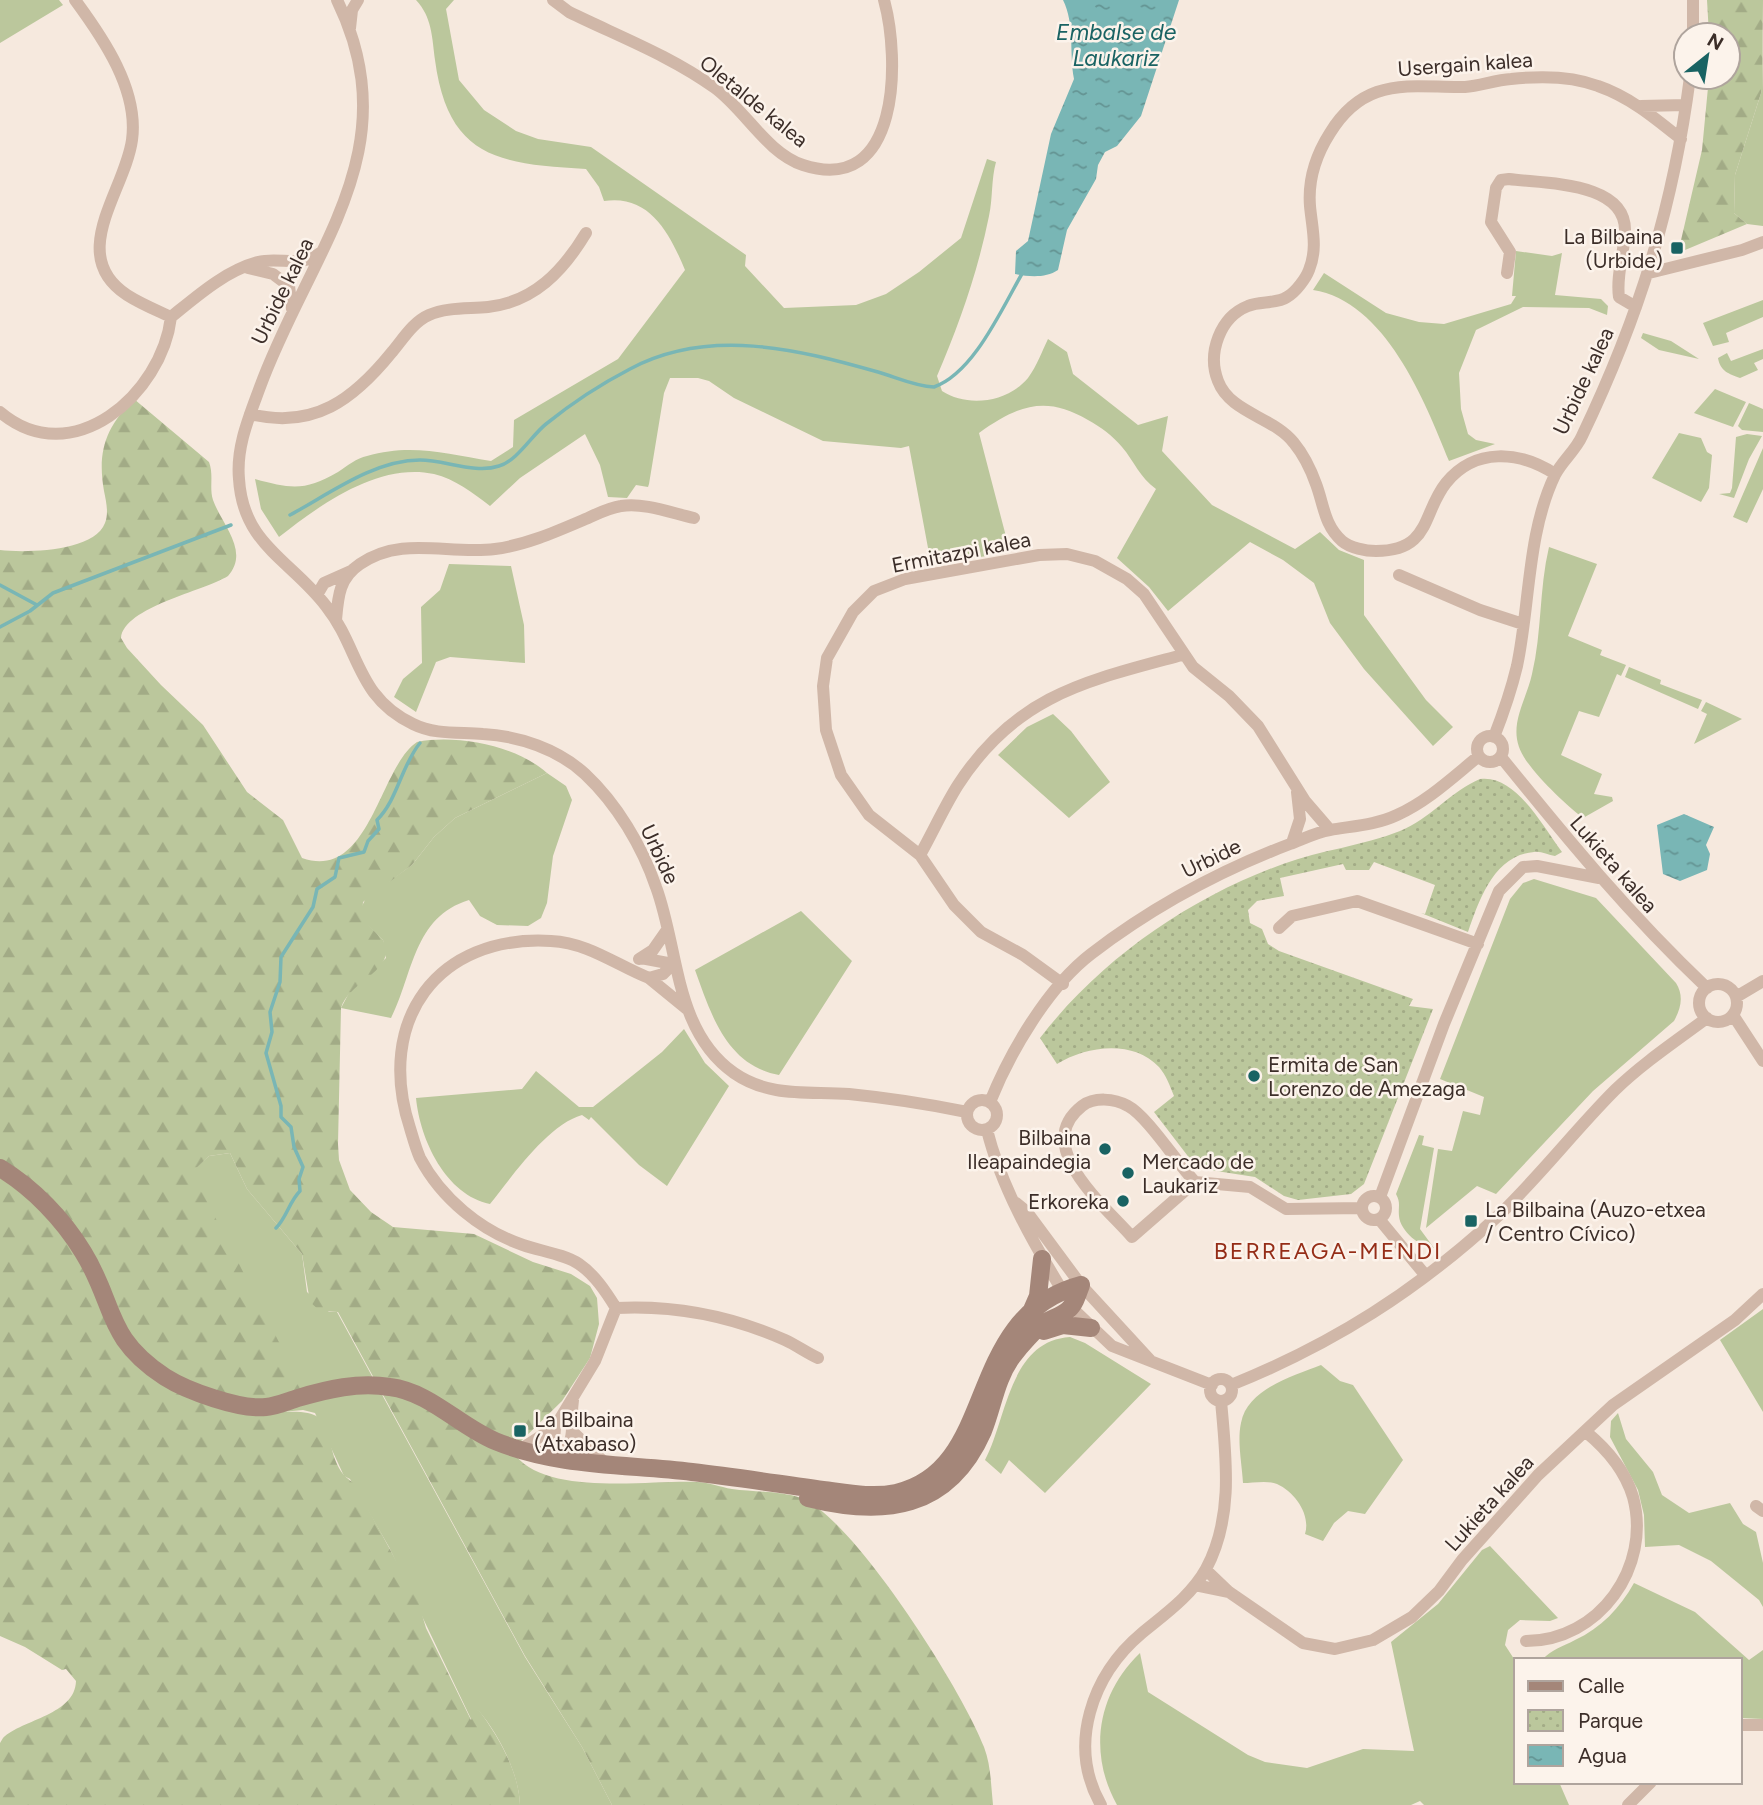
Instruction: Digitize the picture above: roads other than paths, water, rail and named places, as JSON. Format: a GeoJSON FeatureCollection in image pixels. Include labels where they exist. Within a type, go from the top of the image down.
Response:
{"type":"FeatureCollection","features":[{"type":"Feature","properties":{"kind":"street"},"geometry":{"type":"LineString","coordinates":[[75,0],[114,60],[129,102],[133,138],[126,168],[102,223],[100,259],[126,295],[170,317]]}},
{"type":"Feature","properties":{"kind":"street"},"geometry":{"type":"LineString","coordinates":[[338,0],[358,0],[349,32]]}},
{"type":"Feature","properties":{"kind":"street","name":"Urbide kalea"},"geometry":{"type":"LineString","coordinates":[[300,579],[264,545],[244,510],[238,463],[250,414],[291,312],[347,198],[363,135],[360,70],[338,0]]}},
{"type":"Feature","properties":{"kind":"street","name":"Oletalde kalea"},"geometry":{"type":"LineString","coordinates":[[555,1],[569,12],[688,70],[717,90],[781,153],[800,164],[830,170],[849,165],[866,152],[877,138],[891,106],[894,74],[892,30],[884,0]]}},
{"type":"Feature","properties":{"kind":"street"},"geometry":{"type":"LineString","coordinates":[[1693,0],[1693,21]]}},
{"type":"Feature","properties":{"kind":"street","name":"Usergain kalea"},"geometry":{"type":"LineString","coordinates":[[1556,474],[1536,461],[1510,454],[1485,457],[1465,466],[1447,482],[1420,532],[1408,543],[1391,551],[1370,551],[1348,545],[1328,524],[1314,479],[1294,443],[1284,432],[1244,409],[1218,382],[1214,351],[1217,339],[1233,315],[1248,306],[1287,298],[1306,278],[1314,253],[1310,203],[1318,158],[1345,112],[1378,91],[1420,85],[1473,86],[1510,79],[1558,78],[1597,85],[1641,106],[1682,139]]}},
{"type":"Feature","properties":{"kind":"street","name":"Urbide kalea"},"geometry":{"type":"LineString","coordinates":[[1494,737],[1517,666],[1526,584],[1556,474],[1581,439],[1649,273],[1671,199],[1688,91]]}},
{"type":"Feature","properties":{"kind":"street","name":"Usergain kalea"},"geometry":{"type":"LineString","coordinates":[[1641,106],[1686,105]]}},
{"type":"Feature","properties":{"kind":"street"},"geometry":{"type":"LineString","coordinates":[[1507,273],[1510,252],[1491,222],[1496,188],[1501,180],[1601,193],[1616,204],[1625,229],[1619,297],[1636,307]]}},
{"type":"Feature","properties":{"kind":"street"},"geometry":{"type":"LineString","coordinates":[[250,414],[285,418],[325,411],[346,400],[367,381],[414,325],[429,315],[500,305],[533,292],[552,279],[570,259],[586,233]]}},
{"type":"Feature","properties":{"kind":"street"},"geometry":{"type":"LineString","coordinates":[[1649,273],[1742,250],[1763,242]]}},
{"type":"Feature","properties":{"kind":"street"},"geometry":{"type":"LineString","coordinates":[[0,412],[25,428],[61,434],[85,430],[104,421],[124,405],[157,363],[168,339],[170,317],[207,288],[263,261],[308,261],[323,251]]}},
{"type":"Feature","properties":{"kind":"street"},"geometry":{"type":"LineString","coordinates":[[289,286],[307,281],[291,263]]}},
{"type":"Feature","properties":{"kind":"street"},"geometry":{"type":"LineString","coordinates":[[244,268],[253,267],[273,274],[289,286],[291,312]]}},
{"type":"Feature","properties":{"kind":"street"},"geometry":{"type":"LineString","coordinates":[[317,595],[326,595],[351,571],[389,550],[408,547],[471,551],[541,538],[622,505],[651,508],[694,518]]}},
{"type":"Feature","properties":{"kind":"street","name":"Ermitazpi kalea"},"geometry":{"type":"LineString","coordinates":[[1063,984],[1023,955],[981,932],[954,905],[920,855],[884,829],[852,794],[841,775],[826,730],[823,685],[827,658],[853,612],[874,591],[905,579],[1039,555],[1067,554],[1095,561],[1126,579],[1144,594],[1182,655],[1258,726],[1317,817],[1330,830]]}},
{"type":"Feature","properties":{"kind":"street"},"geometry":{"type":"LineString","coordinates":[[1399,575],[1480,610],[1523,624]]}},
{"type":"Feature","properties":{"kind":"street"},"geometry":{"type":"LineString","coordinates":[[300,579],[336,583]]}},
{"type":"Feature","properties":{"kind":"street","name":"Urbide"},"geometry":{"type":"LineString","coordinates":[[300,579],[317,595],[336,620],[363,680],[375,698],[411,723],[442,733],[484,734],[533,744],[565,758],[586,775],[620,815],[639,849],[656,885],[673,964],[688,1010],[708,1048],[736,1075],[783,1093],[843,1094],[967,1112]]}},
{"type":"Feature","properties":{"kind":"street"},"geometry":{"type":"LineString","coordinates":[[336,583],[336,620]]}},
{"type":"Feature","properties":{"kind":"street"},"geometry":{"type":"LineString","coordinates":[[920,855],[958,785],[984,749],[1022,714],[1055,694],[1083,683],[1182,655]]}},
{"type":"Feature","properties":{"kind":"street"},"geometry":{"type":"LineString","coordinates":[[1485,737],[1494,737],[1502,745],[1501,757],[1490,763],[1479,756],[1478,743],[1485,737]]}},
{"type":"Feature","properties":{"kind":"street","name":"Urbide"},"geometry":{"type":"LineString","coordinates":[[990,1102],[1007,1061],[1039,1012],[1089,955],[1196,886],[1312,836],[1330,830],[1348,830],[1396,816],[1426,799],[1479,756]]}},
{"type":"Feature","properties":{"kind":"street","name":"Lukieta kalea"},"geometry":{"type":"LineString","coordinates":[[1501,757],[1598,878],[1646,930],[1707,988]]}},
{"type":"Feature","properties":{"kind":"street","name":"Ermitazpi kalea"},"geometry":{"type":"LineString","coordinates":[[1292,844],[1300,819],[1296,785]]}},
{"type":"Feature","properties":{"kind":"street"},"geometry":{"type":"LineString","coordinates":[[1312,836],[1317,817]]}},
{"type":"Feature","properties":{"kind":"street","name":"Ermitazpi kalea"},"geometry":{"type":"LineString","coordinates":[[1300,819],[1312,836]]}},
{"type":"Feature","properties":{"kind":"street"},"geometry":{"type":"LineString","coordinates":[[1380,1197],[1499,891],[1523,867],[1537,866],[1598,878]]}},
{"type":"Feature","properties":{"kind":"street"},"geometry":{"type":"LineString","coordinates":[[1279,928],[1292,916],[1357,901],[1478,944]]}},
{"type":"Feature","properties":{"kind":"street"},"geometry":{"type":"LineString","coordinates":[[621,964],[640,958],[653,950],[667,930]]}},
{"type":"Feature","properties":{"kind":"street"},"geometry":{"type":"LineString","coordinates":[[616,1308],[606,1291],[576,1262],[520,1244],[483,1227],[447,1196],[420,1158],[402,1103],[399,1076],[402,1040],[410,1015],[422,992],[451,964],[488,946],[532,941],[572,944],[621,964],[649,978],[688,1010]]}},
{"type":"Feature","properties":{"kind":"street"},"geometry":{"type":"LineString","coordinates":[[640,958],[673,964]]}},
{"type":"Feature","properties":{"kind":"street"},"geometry":{"type":"LineString","coordinates":[[649,978],[663,974],[673,964]]}},
{"type":"Feature","properties":{"kind":"street"},"geometry":{"type":"LineString","coordinates":[[1763,981],[1736,997],[1733,1015],[1763,1061]]}},
{"type":"Feature","properties":{"kind":"street"},"geometry":{"type":"LineString","coordinates":[[1707,1018],[1699,1003],[1707,988],[1724,985],[1736,997]]}},
{"type":"Feature","properties":{"kind":"street"},"geometry":{"type":"LineString","coordinates":[[1212,1385],[1220,1379],[1231,1385],[1293,1361],[1364,1320],[1426,1276],[1502,1212],[1615,1091],[1707,1018],[1723,1021],[1733,1015]]}},
{"type":"Feature","properties":{"kind":"street"},"geometry":{"type":"LineString","coordinates":[[1195,1182],[1132,1237],[1072,1167],[1063,1152],[1063,1132],[1083,1105],[1097,1100],[1112,1100],[1129,1106],[1195,1182],[1250,1187],[1286,1209],[1362,1208]]}},
{"type":"Feature","properties":{"kind":"street"},"geometry":{"type":"LineString","coordinates":[[976,1101],[990,1102],[998,1114],[995,1123],[987,1130],[978,1130],[970,1125],[967,1112],[976,1101]]}},
{"type":"Feature","properties":{"kind":"street"},"geometry":{"type":"LineString","coordinates":[[987,1130],[1003,1178],[1042,1258],[1071,1307],[1112,1346],[1212,1385]]}},
{"type":"Feature","properties":{"kind":"street"},"geometry":{"type":"LineString","coordinates":[[0,1168],[14,1176],[58,1217],[84,1253],[118,1333],[135,1354],[167,1378],[210,1397],[266,1407],[349,1386],[391,1387],[415,1394],[494,1441],[559,1458],[867,1496],[896,1493],[927,1481],[951,1460],[967,1435],[988,1373],[1001,1349],[1031,1312],[1038,1296],[1042,1258]]}},
{"type":"Feature","properties":{"kind":"street"},"geometry":{"type":"LineString","coordinates":[[1362,1208],[1368,1197],[1380,1197]]}},
{"type":"Feature","properties":{"kind":"street"},"geometry":{"type":"LineString","coordinates":[[1362,1208],[1367,1218],[1379,1219],[1385,1214],[1387,1207],[1380,1197]]}},
{"type":"Feature","properties":{"kind":"street"},"geometry":{"type":"LineString","coordinates":[[1016,1203],[1027,1212],[1081,1286],[1150,1360]]}},
{"type":"Feature","properties":{"kind":"street"},"geometry":{"type":"LineString","coordinates":[[1379,1219],[1426,1276]]}},
{"type":"Feature","properties":{"kind":"street"},"geometry":{"type":"LineString","coordinates":[[1031,1312],[1062,1290],[1081,1286]]}},
{"type":"Feature","properties":{"kind":"street"},"geometry":{"type":"LineString","coordinates":[[727,1478],[831,1503],[872,1509],[894,1507],[914,1500],[955,1473],[973,1450],[984,1428],[993,1394],[1012,1357],[1043,1324],[1071,1307],[1081,1286]]}},
{"type":"Feature","properties":{"kind":"street","name":"Lukieta kalea"},"geometry":{"type":"LineString","coordinates":[[1206,1570],[1229,1592],[1303,1643],[1335,1649],[1373,1640],[1412,1617],[1439,1591],[1462,1560],[1538,1475],[1613,1405],[1735,1320],[1763,1294]]}},
{"type":"Feature","properties":{"kind":"street"},"geometry":{"type":"LineString","coordinates":[[616,1308],[685,1309],[761,1331],[818,1358]]}},
{"type":"Feature","properties":{"kind":"street"},"geometry":{"type":"LineString","coordinates":[[559,1458],[554,1441],[555,1427],[595,1361],[616,1308]]}},
{"type":"Feature","properties":{"kind":"street"},"geometry":{"type":"LineString","coordinates":[[1031,1337],[1063,1325],[1091,1328]]}},
{"type":"Feature","properties":{"kind":"street"},"geometry":{"type":"LineString","coordinates":[[1212,1385],[1212,1397],[1221,1401]]}},
{"type":"Feature","properties":{"kind":"street"},"geometry":{"type":"LineString","coordinates":[[1221,1401],[1230,1396],[1231,1385]]}},
{"type":"Feature","properties":{"kind":"street"},"geometry":{"type":"LineString","coordinates":[[559,1458],[570,1445],[573,1433],[573,1396]]}},
{"type":"Feature","properties":{"kind":"street"},"geometry":{"type":"LineString","coordinates":[[1101,1805],[1093,1788],[1085,1737],[1095,1694],[1124,1650],[1169,1613],[1206,1570],[1218,1541],[1227,1472],[1221,1401]]}},
{"type":"Feature","properties":{"kind":"street"},"geometry":{"type":"LineString","coordinates":[[521,1449],[555,1427]]}},
{"type":"Feature","properties":{"kind":"street"},"geometry":{"type":"LineString","coordinates":[[1526,1641],[1539,1641],[1571,1631],[1587,1622],[1616,1594],[1633,1557],[1637,1518],[1627,1480],[1603,1446],[1587,1432]]}},
{"type":"Feature","properties":{"kind":"street"},"geometry":{"type":"LineString","coordinates":[[573,1433],[606,1465]]}},
{"type":"Feature","properties":{"kind":"street","name":"Lukieta kalea"},"geometry":{"type":"LineString","coordinates":[[1195,1585],[1229,1592]]}},
{"type":"Feature","properties":{"kind":"street"},"geometry":{"type":"LineString","coordinates":[[1742,1725],[1763,1725]]}},
{"type":"Feature","properties":{"kind":"street"},"geometry":{"type":"LineString","coordinates":[[1628,1805],[1649,1784]]}},
{"type":"Feature","properties":{"kind":"water","name":"Embalse de Laukariz"},"geometry":{"type":"Polygon","coordinates":[[[1063,0],[1179,0],[1141,116],[1117,146],[1105,152],[1098,165],[1096,179],[1067,230],[1058,270],[1043,276],[1021,275],[1015,274],[1016,251],[1028,241],[1051,134],[1074,79],[1069,19],[1063,0]]]}},
{"type":"Feature","properties":{"kind":"water"},"geometry":{"type":"Polygon","coordinates":[[[1684,814],[1714,827],[1706,845],[1710,854],[1707,870],[1680,881],[1663,874],[1657,825],[1684,814]]]}},
{"type":"Feature","properties":{"kind":"waterway"},"geometry":{"type":"LineString","coordinates":[[290,515],[369,472],[403,462],[420,460],[470,468],[499,466],[518,453],[546,424],[598,387],[660,356],[690,349],[722,345],[785,350],[934,387],[948,380],[974,354],[1023,272]]}},
{"type":"Feature","properties":{"kind":"waterway"},"geometry":{"type":"LineString","coordinates":[[0,627],[30,611],[53,593],[231,525]]}},
{"type":"Feature","properties":{"kind":"waterway"},"geometry":{"type":"LineString","coordinates":[[0,585],[37,605]]}},
{"type":"Feature","properties":{"kind":"waterway"},"geometry":{"type":"LineString","coordinates":[[276,1228],[300,1191],[299,1179],[303,1167],[294,1147],[291,1127],[281,1117],[281,1106],[266,1053],[272,1032],[270,1012],[280,982],[281,957],[313,907],[317,889],[335,877],[339,858],[364,852],[368,841],[379,829],[377,820],[390,802],[420,743]]}},
{"type":"Feature","properties":{"kind":"place","name":"La Bilbaina (Urbide)"},"geometry":{"type":"Point","coordinates":[1677,248]}},
{"type":"Feature","properties":{"kind":"place","name":"Ermita de San Lorenzo de Amezaga"},"geometry":{"type":"Point","coordinates":[1254,1076]}},
{"type":"Feature","properties":{"kind":"place","name":"Bilbaina Ileapaindegia"},"geometry":{"type":"Point","coordinates":[1105,1149]}},
{"type":"Feature","properties":{"kind":"place","name":"Mercado de Laukariz"},"geometry":{"type":"Point","coordinates":[1128,1173]}},
{"type":"Feature","properties":{"kind":"place","name":"Erkoreka"},"geometry":{"type":"Point","coordinates":[1123,1201]}},
{"type":"Feature","properties":{"kind":"place","name":"La Bilbaina (Auzo-etxea / Centro Cívico)"},"geometry":{"type":"Point","coordinates":[1471,1221]}},
{"type":"Feature","properties":{"kind":"place","name":"La Bilbaina (Atxabaso)"},"geometry":{"type":"Point","coordinates":[520,1431]}},
{"type":"Feature","properties":{"kind":"district","name":"BERREAGA-MENDI"},"geometry":{"type":"Point","coordinates":[1328,1251]}}]}
